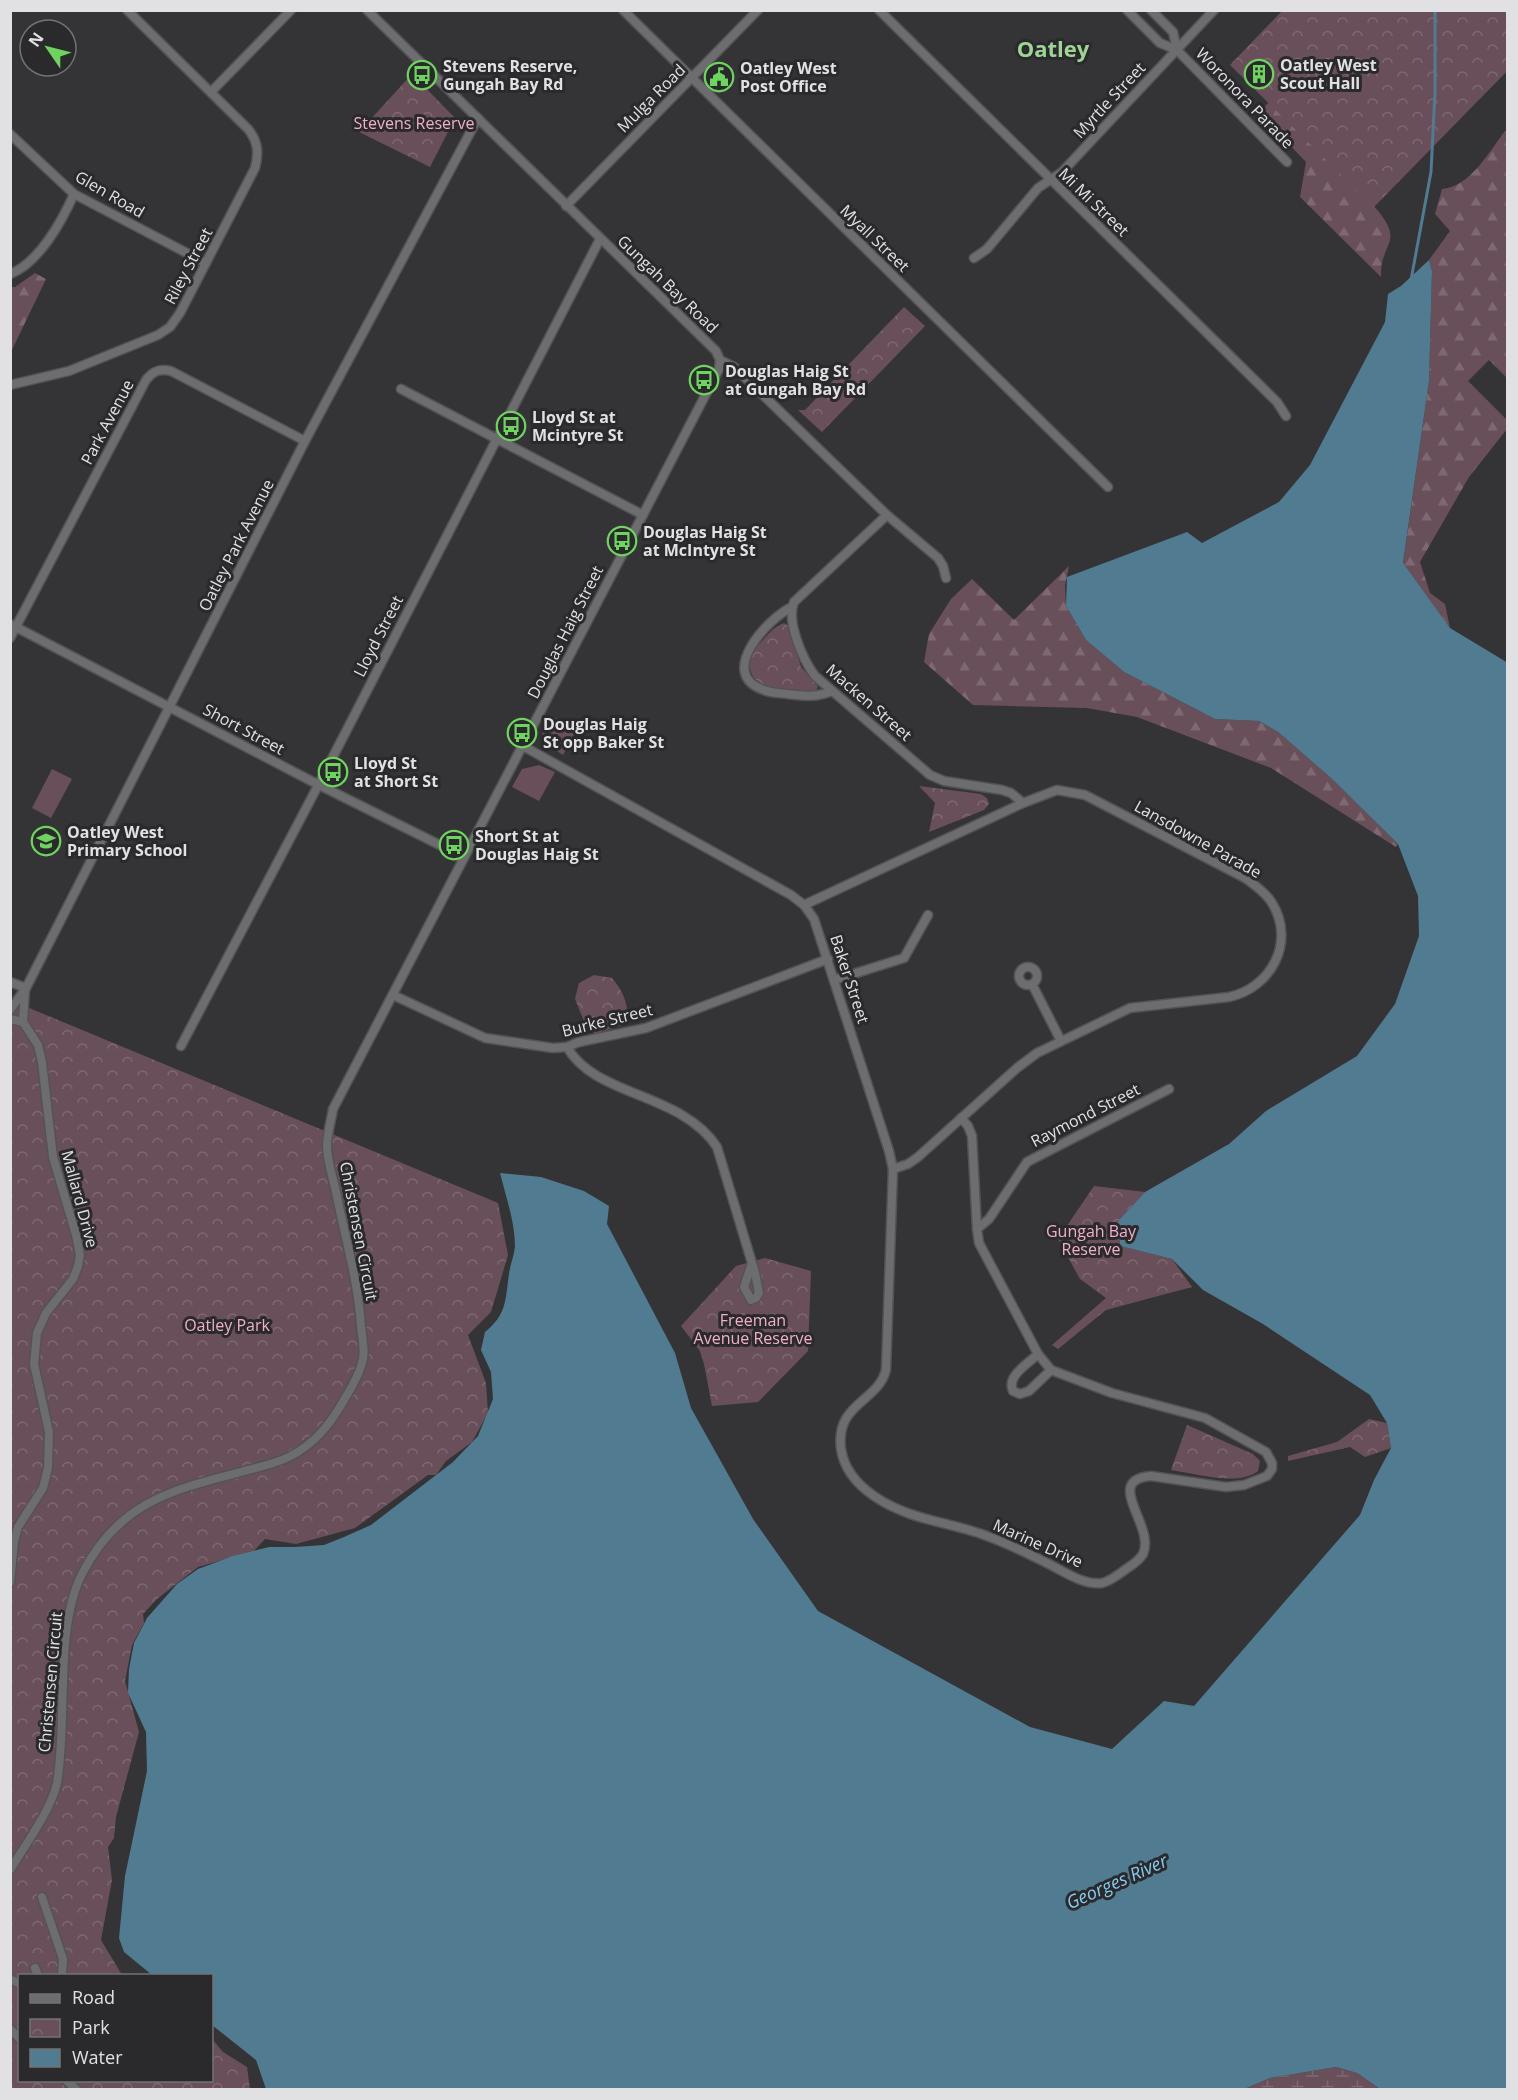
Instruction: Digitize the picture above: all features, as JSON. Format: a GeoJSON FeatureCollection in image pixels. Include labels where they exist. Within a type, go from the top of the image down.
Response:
{"type":"FeatureCollection","features":[{"type":"Feature","properties":{"kind":"street"},"geometry":{"type":"LineString","coordinates":[[127,10],[211,92],[291,10]]}},
{"type":"Feature","properties":{"kind":"street","name":"Gungah Bay Road"},"geometry":{"type":"LineString","coordinates":[[366,10],[716,351],[720,360],[734,367],[887,515],[938,558],[946,578]]}},
{"type":"Feature","properties":{"kind":"street","name":"Myall Street"},"geometry":{"type":"LineString","coordinates":[[623,10],[1108,487]]}},
{"type":"Feature","properties":{"kind":"street","name":"Mulga Road"},"geometry":{"type":"LineString","coordinates":[[566,206],[758,10]]}},
{"type":"Feature","properties":{"kind":"street","name":"Mi Mi Street"},"geometry":{"type":"LineString","coordinates":[[879,10],[1277,402],[1286,416]]}},
{"type":"Feature","properties":{"kind":"street","name":"Woronora Parade"},"geometry":{"type":"LineString","coordinates":[[1127,10],[1160,43],[1177,50],[1287,162]]}},
{"type":"Feature","properties":{"kind":"street"},"geometry":{"type":"LineString","coordinates":[[1151,10],[1173,32],[1177,50]]}},
{"type":"Feature","properties":{"kind":"street","name":"Myrtle Street"},"geometry":{"type":"LineString","coordinates":[[974,258],[987,249],[1038,188],[1062,172],[1214,10]]}},
{"type":"Feature","properties":{"kind":"street","name":"Riley Street"},"geometry":{"type":"LineString","coordinates":[[10,385],[69,371],[163,332],[174,323],[255,168],[258,150],[248,129],[211,92]]}},
{"type":"Feature","properties":{"kind":"street","name":"Oatley Park Avenue"},"geometry":{"type":"LineString","coordinates":[[26,988],[305,441],[477,118]]}},
{"type":"Feature","properties":{"kind":"street","name":"Glen Road"},"geometry":{"type":"LineString","coordinates":[[10,134],[74,194],[206,263]]}},
{"type":"Feature","properties":{"kind":"street"},"geometry":{"type":"LineString","coordinates":[[10,274],[28,263],[43,246],[65,215],[74,194]]}},
{"type":"Feature","properties":{"kind":"street","name":"Lloyd Street"},"geometry":{"type":"LineString","coordinates":[[181,1046],[319,785],[600,240]]}},
{"type":"Feature","properties":{"kind":"street","name":"Douglas Haig Street"},"geometry":{"type":"LineString","coordinates":[[333,1109],[719,369],[720,360]]}},
{"type":"Feature","properties":{"kind":"street","name":"Park Avenue"},"geometry":{"type":"LineString","coordinates":[[10,638],[14,626],[146,380],[154,371],[161,369],[171,371],[305,441]]}},
{"type":"Feature","properties":{"kind":"street"},"geometry":{"type":"LineString","coordinates":[[401,389],[643,515]]}},
{"type":"Feature","properties":{"kind":"street"},"geometry":{"type":"LineString","coordinates":[[832,691],[817,697],[765,691],[756,686],[746,674],[745,665],[749,647],[777,616],[792,607],[797,597],[887,515]]}},
{"type":"Feature","properties":{"kind":"street","name":"Macken Street"},"geometry":{"type":"LineString","coordinates":[[792,607],[793,622],[802,656],[815,676],[930,775],[944,781],[1002,790],[1011,793],[1023,802]]}},
{"type":"Feature","properties":{"kind":"street","name":"Short Street"},"geometry":{"type":"LineString","coordinates":[[14,626],[464,858]]}},
{"type":"Feature","properties":{"kind":"street","name":"Baker Street"},"geometry":{"type":"LineString","coordinates":[[523,746],[781,889],[804,905],[814,919],[893,1169],[886,1370],[881,1382]]}},
{"type":"Feature","properties":{"kind":"street","name":"Lansdowne Parade"},"geometry":{"type":"LineString","coordinates":[[804,905],[1023,802],[1057,790],[1085,795],[1254,884],[1271,901],[1275,909],[1281,929],[1280,949],[1276,961],[1265,978],[1248,990],[1229,997],[1130,1008],[1037,1053],[918,1157],[908,1164],[893,1169]]}},
{"type":"Feature","properties":{"kind":"street"},"geometry":{"type":"LineString","coordinates":[[834,980],[904,958],[928,915]]}},
{"type":"Feature","properties":{"kind":"street","name":"Burke Street"},"geometry":{"type":"LineString","coordinates":[[393,995],[486,1038],[553,1048],[567,1047],[579,1042],[634,1032],[828,959]]}},
{"type":"Feature","properties":{"kind":"street"},"geometry":{"type":"LineString","coordinates":[[10,982],[26,988]]}},
{"type":"Feature","properties":{"kind":"street"},"geometry":{"type":"LineString","coordinates":[[1032,984],[1061,1041]]}},
{"type":"Feature","properties":{"kind":"street"},"geometry":{"type":"LineString","coordinates":[[10,1010],[26,988]]}},
{"type":"Feature","properties":{"kind":"street"},"geometry":{"type":"LineString","coordinates":[[10,1019],[23,1022],[26,988]]}},
{"type":"Feature","properties":{"kind":"street","name":"Mallard Drive"},"geometry":{"type":"LineString","coordinates":[[10,1582],[18,1527],[43,1488],[48,1468],[49,1432],[34,1364],[37,1333],[46,1313],[76,1273],[80,1255],[52,1157],[42,1062],[38,1045],[23,1022]]}},
{"type":"Feature","properties":{"kind":"street"},"geometry":{"type":"LineString","coordinates":[[567,1047],[574,1059],[590,1072],[682,1113],[709,1134],[717,1147],[752,1263]]}},
{"type":"Feature","properties":{"kind":"street","name":"Raymond Street"},"geometry":{"type":"LineString","coordinates":[[977,1229],[989,1219],[1027,1162],[1169,1089]]}},
{"type":"Feature","properties":{"kind":"street","name":"Christensen Circuit"},"geometry":{"type":"LineString","coordinates":[[10,1870],[48,1805],[56,1784],[70,1611],[81,1575],[94,1554],[122,1521],[162,1495],[291,1458],[308,1445],[331,1421],[363,1360],[359,1295],[327,1147],[333,1109]]}},
{"type":"Feature","properties":{"kind":"street","name":"Marine Drive"},"geometry":{"type":"LineString","coordinates":[[881,1382],[850,1412],[842,1431],[844,1461],[864,1488],[894,1508],[906,1513],[985,1535],[1079,1578],[1094,1582],[1102,1583],[1118,1575],[1138,1561],[1144,1552],[1146,1536],[1129,1494],[1131,1486],[1138,1478],[1151,1476],[1236,1486],[1263,1479],[1270,1472],[1272,1463],[1266,1452],[1205,1418],[1105,1390],[1052,1370],[1038,1354],[982,1251],[977,1229],[972,1136],[968,1126],[961,1118]]}},
{"type":"Feature","properties":{"kind":"street"},"geometry":{"type":"LineString","coordinates":[[1038,1354],[1012,1378],[1013,1390],[1020,1394],[1027,1393],[1052,1370]]}},
{"type":"Feature","properties":{"kind":"street"},"geometry":{"type":"LineString","coordinates":[[42,1897],[63,1959],[62,1974]]}},
{"type":"Feature","properties":{"kind":"green space"},"geometry":{"type":"Polygon","coordinates":[[[1280,11],[1507,11],[1507,71],[1374,207],[1230,65],[1280,11]]]}},
{"type":"Feature","properties":{"kind":"green space"},"geometry":{"type":"Polygon","coordinates":[[[1507,11],[1507,71],[1374,206],[1384,218],[1390,235],[1381,277],[1300,197],[1306,162],[1259,113],[1268,103],[1507,11]]]}},
{"type":"Feature","properties":{"kind":"green space","name":"Stevens Reserve"},"geometry":{"type":"Polygon","coordinates":[[[412,74],[455,118],[430,167],[359,132],[412,74]]]}},
{"type":"Feature","properties":{"kind":"green space"},"geometry":{"type":"Polygon","coordinates":[[[1507,130],[1507,378],[1489,360],[1468,381],[1507,420],[1507,429],[1469,477],[1420,562],[1430,593],[1445,604],[1450,628],[1403,564],[1429,381],[1432,271],[1429,260],[1450,231],[1435,214],[1442,189],[1452,187],[1470,175],[1507,130]]]}},
{"type":"Feature","properties":{"kind":"green space"},"geometry":{"type":"Polygon","coordinates":[[[35,273],[46,279],[11,352],[11,287],[15,287],[35,273]]]}},
{"type":"Feature","properties":{"kind":"green space"},"geometry":{"type":"Polygon","coordinates":[[[904,307],[925,326],[822,432],[798,410],[805,410],[904,307]]]}},
{"type":"Feature","properties":{"kind":"green space"},"geometry":{"type":"Polygon","coordinates":[[[1069,566],[1065,586],[1066,606],[1086,640],[1124,672],[1215,719],[1259,721],[1278,732],[1331,778],[1398,844],[1396,847],[1271,768],[1137,717],[1087,708],[973,705],[924,662],[929,634],[951,599],[972,579],[1014,620],[1069,566]]]}},
{"type":"Feature","properties":{"kind":"green space"},"geometry":{"type":"Polygon","coordinates":[[[784,623],[789,626],[801,667],[818,686],[816,691],[770,688],[759,682],[751,673],[750,661],[755,649],[770,632],[784,623]]]}},
{"type":"Feature","properties":{"kind":"green space"},"geometry":{"type":"Polygon","coordinates":[[[550,715],[577,729],[563,755],[543,742],[542,729],[550,715]]]}},
{"type":"Feature","properties":{"kind":"green space"},"geometry":{"type":"Polygon","coordinates":[[[539,765],[555,772],[539,801],[512,787],[522,769],[539,765]]]}},
{"type":"Feature","properties":{"kind":"green space"},"geometry":{"type":"Polygon","coordinates":[[[52,769],[72,779],[51,818],[32,808],[52,769]]]}},
{"type":"Feature","properties":{"kind":"green space"},"geometry":{"type":"Polygon","coordinates":[[[919,786],[981,794],[987,798],[989,804],[984,810],[929,832],[935,803],[919,786]]]}},
{"type":"Feature","properties":{"kind":"green space"},"geometry":{"type":"Polygon","coordinates":[[[594,975],[612,978],[616,983],[624,999],[628,1023],[595,1034],[586,1026],[575,999],[579,983],[594,975]]]}},
{"type":"Feature","properties":{"kind":"green space","name":"Oatley Park"},"geometry":{"type":"Polygon","coordinates":[[[10,1000],[498,1203],[508,1255],[491,1312],[468,1335],[486,1383],[488,1413],[472,1442],[446,1461],[436,1475],[428,1475],[355,1528],[296,1544],[265,1539],[254,1551],[198,1567],[157,1599],[143,1614],[144,1623],[132,1645],[125,1681],[139,1732],[116,1817],[114,1838],[108,1847],[112,1880],[101,1940],[121,1974],[18,1974],[18,2082],[213,2082],[213,2040],[223,2052],[247,2067],[250,2089],[11,2089],[10,1000]]]}},
{"type":"Feature","properties":{"kind":"green space","name":"Gungah Bay Reserve"},"geometry":{"type":"Polygon","coordinates":[[[1094,1186],[1145,1192],[1118,1221],[1120,1246],[1172,1259],[1192,1287],[1106,1310],[1058,1349],[1052,1345],[1106,1298],[1080,1279],[1058,1239],[1094,1186]]]}},
{"type":"Feature","properties":{"kind":"green space","name":"Freeman Avenue Reserve"},"geometry":{"type":"Polygon","coordinates":[[[765,1258],[811,1271],[808,1351],[758,1402],[712,1406],[700,1351],[681,1326],[736,1266],[765,1258]]]}},
{"type":"Feature","properties":{"kind":"green space"},"geometry":{"type":"Polygon","coordinates":[[[1369,1419],[1387,1423],[1391,1448],[1365,1457],[1350,1447],[1288,1461],[1288,1456],[1337,1442],[1369,1419]]]}},
{"type":"Feature","properties":{"kind":"green space"},"geometry":{"type":"Polygon","coordinates":[[[1187,1425],[1253,1454],[1260,1461],[1258,1471],[1249,1476],[1228,1479],[1171,1470],[1187,1425]]]}},
{"type":"Feature","properties":{"kind":"green space"},"geometry":{"type":"Polygon","coordinates":[[[1336,2067],[1357,2073],[1380,2089],[1242,2090],[1270,2078],[1336,2067]]]}},
{"type":"Feature","properties":{"kind":"water","name":"Georges River"},"geometry":{"type":"Polygon","coordinates":[[[1429,260],[1432,271],[1429,381],[1403,563],[1450,628],[1508,663],[1507,2089],[1380,2089],[1357,2073],[1336,2067],[1270,2078],[1242,2090],[266,2089],[256,2060],[213,2026],[213,1974],[151,1974],[124,1952],[119,1938],[125,1876],[147,1771],[146,1732],[128,1693],[129,1669],[134,1643],[147,1618],[177,1584],[198,1569],[233,1556],[269,1547],[324,1545],[371,1525],[453,1462],[478,1436],[493,1399],[491,1372],[481,1350],[485,1332],[497,1319],[504,1306],[515,1247],[512,1219],[500,1173],[541,1177],[584,1191],[609,1206],[607,1224],[675,1353],[691,1408],[753,1519],[818,1611],[1030,1727],[1112,1749],[1164,1701],[1194,1706],[1360,1515],[1374,1480],[1391,1448],[1387,1423],[1370,1395],[1263,1324],[1203,1290],[1172,1259],[1120,1246],[1118,1221],[1145,1192],[1229,1144],[1266,1111],[1357,1056],[1395,1004],[1419,936],[1418,896],[1398,844],[1331,778],[1278,732],[1259,721],[1215,719],[1124,672],[1086,640],[1066,606],[1067,577],[1187,532],[1202,543],[1279,502],[1310,465],[1385,322],[1388,294],[1401,286],[1429,260]]]}},
{"type":"Feature","properties":{"kind":"waterway"},"geometry":{"type":"LineString","coordinates":[[1411,280],[1431,172],[1435,92],[1435,10]]}},
{"type":"Feature","properties":{"kind":"place","name":"Oatley West Scout Hall"},"geometry":{"type":"Point","coordinates":[1259,74]}},
{"type":"Feature","properties":{"kind":"place","name":"Stevens Reserve, Gungah Bay Rd"},"geometry":{"type":"Point","coordinates":[422,75]}},
{"type":"Feature","properties":{"kind":"place","name":"Oatley West Post Office"},"geometry":{"type":"Point","coordinates":[719,77]}},
{"type":"Feature","properties":{"kind":"place","name":"Douglas Haig St at Gungah Bay Rd"},"geometry":{"type":"Point","coordinates":[704,380]}},
{"type":"Feature","properties":{"kind":"place","name":"Lloyd St at Mcintyre St"},"geometry":{"type":"Point","coordinates":[511,426]}},
{"type":"Feature","properties":{"kind":"place","name":"Douglas Haig St at McIntyre St"},"geometry":{"type":"Point","coordinates":[622,541]}},
{"type":"Feature","properties":{"kind":"place","name":"Douglas Haig St opp Baker St"},"geometry":{"type":"Point","coordinates":[522,733]}},
{"type":"Feature","properties":{"kind":"place","name":"Lloyd St at Short St"},"geometry":{"type":"Point","coordinates":[333,772]}},
{"type":"Feature","properties":{"kind":"place","name":"Oatley West Primary School"},"geometry":{"type":"Point","coordinates":[46,841]}},
{"type":"Feature","properties":{"kind":"place","name":"Short St at Douglas Haig St"},"geometry":{"type":"Point","coordinates":[454,845]}},
{"type":"Feature","properties":{"kind":"district","name":"Oatley"},"geometry":{"type":"Point","coordinates":[1053,49]}}]}
